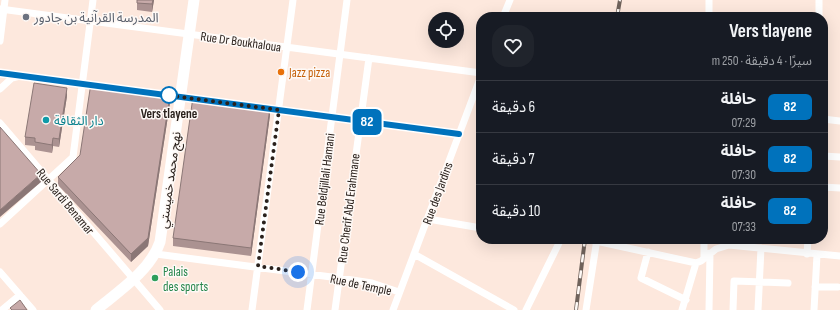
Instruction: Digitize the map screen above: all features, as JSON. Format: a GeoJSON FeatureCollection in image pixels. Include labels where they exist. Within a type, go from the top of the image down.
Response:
{"type":"FeatureCollection","features":[{"type":"Feature","properties":{"kind":"main road","name":"نهج محمد خميستي"},"geometry":{"type":"LineString","coordinates":[[96,310],[149,264],[156,254],[160,242],[194,0]]}},
{"type":"Feature","properties":{"kind":"street"},"geometry":{"type":"LineString","coordinates":[[0,41],[2,9],[5,0]]}},
{"type":"Feature","properties":{"kind":"street"},"geometry":{"type":"LineString","coordinates":[[0,224],[73,157],[93,0]]}},
{"type":"Feature","properties":{"kind":"street"},"geometry":{"type":"LineString","coordinates":[[252,310],[293,0]]}},
{"type":"Feature","properties":{"kind":"street","name":"Rue Beldjillali Hamani"},"geometry":{"type":"LineString","coordinates":[[307,310],[347,0]]}},
{"type":"Feature","properties":{"kind":"street"},"geometry":{"type":"LineString","coordinates":[[505,12],[510,0]]}},
{"type":"Feature","properties":{"kind":"street"},"geometry":{"type":"LineString","coordinates":[[709,0],[709,12]]}},
{"type":"Feature","properties":{"kind":"street"},"geometry":{"type":"LineString","coordinates":[[818,12],[819,0]]}},
{"type":"Feature","properties":{"kind":"street","name":"Rue Dr Boukhaloua"},"geometry":{"type":"LineString","coordinates":[[2,9],[476,72]]}},
{"type":"Feature","properties":{"kind":"street","name":"Rue Cherif Abd Erahmane"},"geometry":{"type":"LineString","coordinates":[[335,310],[369,58]]}},
{"type":"Feature","properties":{"kind":"street"},"geometry":{"type":"LineString","coordinates":[[0,73],[105,87]]}},
{"type":"Feature","properties":{"kind":"street"},"geometry":{"type":"LineString","coordinates":[[0,89],[12,78],[22,75]]}},
{"type":"Feature","properties":{"kind":"street","name":"Rue des Jardins"},"geometry":{"type":"LineString","coordinates":[[393,310],[476,89]]}},
{"type":"Feature","properties":{"kind":"street"},"geometry":{"type":"LineString","coordinates":[[150,93],[211,101]]}},
{"type":"Feature","properties":{"kind":"street"},"geometry":{"type":"LineString","coordinates":[[256,107],[459,134]]}},
{"type":"Feature","properties":{"kind":"street"},"geometry":{"type":"LineString","coordinates":[[828,120],[840,121]]}},
{"type":"Feature","properties":{"kind":"street","name":"Rue Sardi Benamar"},"geometry":{"type":"LineString","coordinates":[[0,123],[48,181],[160,310]]}},
{"type":"Feature","properties":{"kind":"street"},"geometry":{"type":"LineString","coordinates":[[828,156],[840,157]]}},
{"type":"Feature","properties":{"kind":"street"},"geometry":{"type":"LineString","coordinates":[[828,187],[840,188]]}},
{"type":"Feature","properties":{"kind":"street"},"geometry":{"type":"LineString","coordinates":[[428,219],[476,227]]}},
{"type":"Feature","properties":{"kind":"street"},"geometry":{"type":"LineString","coordinates":[[526,310],[559,244]]}},
{"type":"Feature","properties":{"kind":"street"},"geometry":{"type":"LineString","coordinates":[[586,310],[595,244]]}},
{"type":"Feature","properties":{"kind":"street"},"geometry":{"type":"LineString","coordinates":[[613,244],[696,263]]}},
{"type":"Feature","properties":{"kind":"street"},"geometry":{"type":"LineString","coordinates":[[704,244],[704,258]]}},
{"type":"Feature","properties":{"kind":"street"},"geometry":{"type":"LineString","coordinates":[[682,310],[696,263],[726,244]]}},
{"type":"Feature","properties":{"kind":"street"},"geometry":{"type":"LineString","coordinates":[[740,244],[807,254],[840,256]]}},
{"type":"Feature","properties":{"kind":"street"},"geometry":{"type":"LineString","coordinates":[[807,254],[808,244]]}},
{"type":"Feature","properties":{"kind":"street"},"geometry":{"type":"LineString","coordinates":[[758,310],[761,248]]}},
{"type":"Feature","properties":{"kind":"street"},"geometry":{"type":"LineString","coordinates":[[648,252],[641,278],[686,300]]}},
{"type":"Feature","properties":{"kind":"street"},"geometry":{"type":"LineString","coordinates":[[709,310],[710,253]]}},
{"type":"Feature","properties":{"kind":"street","name":"Rue de Temple"},"geometry":{"type":"LineString","coordinates":[[156,254],[258,266],[372,283],[400,292]]}},
{"type":"Feature","properties":{"kind":"street"},"geometry":{"type":"LineString","coordinates":[[414,254],[514,310]]}},
{"type":"Feature","properties":{"kind":"street"},"geometry":{"type":"LineString","coordinates":[[814,310],[817,255]]}},
{"type":"Feature","properties":{"kind":"street"},"geometry":{"type":"LineString","coordinates":[[0,272],[33,310]]}},
{"type":"Feature","properties":{"kind":"street"},"geometry":{"type":"LineString","coordinates":[[733,310],[734,281],[788,283]]}},
{"type":"Feature","properties":{"kind":"street"},"geometry":{"type":"LineString","coordinates":[[815,287],[838,287]]}},
{"type":"Feature","properties":{"kind":"street"},"geometry":{"type":"LineString","coordinates":[[2,310],[20,295]]}},
{"type":"Feature","properties":{"kind":"building"},"geometry":{"type":"Polygon","coordinates":[[[137,0],[153,0],[152,4],[137,3],[137,0]]]}},
{"type":"Feature","properties":{"kind":"building","name":"دار الثقافة"},"geometry":{"type":"Polygon","coordinates":[[[34,83],[67,88],[59,139],[53,138],[52,145],[35,142],[35,138],[25,137],[34,83]]]}},
{"type":"Feature","properties":{"kind":"building"},"geometry":{"type":"Polygon","coordinates":[[[91,83],[170,95],[148,238],[131,254],[58,177],[80,155],[91,83]]]}},
{"type":"Feature","properties":{"kind":"building"},"geometry":{"type":"Polygon","coordinates":[[[193,97],[270,107],[251,248],[173,238],[193,97]]]}},
{"type":"Feature","properties":{"kind":"building"},"geometry":{"type":"Polygon","coordinates":[[[0,127],[41,174],[0,210],[0,127]]]}},
{"type":"Feature","properties":{"kind":"building"},"geometry":{"type":"Polygon","coordinates":[[[20,300],[27,310],[12,310],[10,308],[20,300]]]}},
{"type":"Feature","properties":{"kind":"railway"},"geometry":{"type":"LineString","coordinates":[[618,12],[620,0]]}},
{"type":"Feature","properties":{"kind":"railway"},"geometry":{"type":"LineString","coordinates":[[576,310],[584,244]]}},
{"type":"Feature","properties":{"kind":"bus line","name":"82"},"geometry":{"type":"LineString","coordinates":[[0,73],[459,134]]}},
{"type":"Feature","properties":{"kind":"place","name":"المدرسة القرآنية بن جادور"},"geometry":{"type":"Point","coordinates":[26,17]}},
{"type":"Feature","properties":{"kind":"place","name":"Jazz pizza"},"geometry":{"type":"Point","coordinates":[281,72]}},
{"type":"Feature","properties":{"kind":"place","name":"Vers tlayene"},"geometry":{"type":"Point","coordinates":[169,95]}},
{"type":"Feature","properties":{"kind":"place","name":"دار الثقافة"},"geometry":{"type":"Point","coordinates":[46,120]}},
{"type":"Feature","properties":{"kind":"place","name":"Palais des sports"},"geometry":{"type":"Point","coordinates":[155,278]}},
{"type":"Feature","properties":{"kind":"route"},"geometry":{"type":"LineString","coordinates":[[169,95],[166,95],[279,110],[258,266],[298,272]]}}]}
